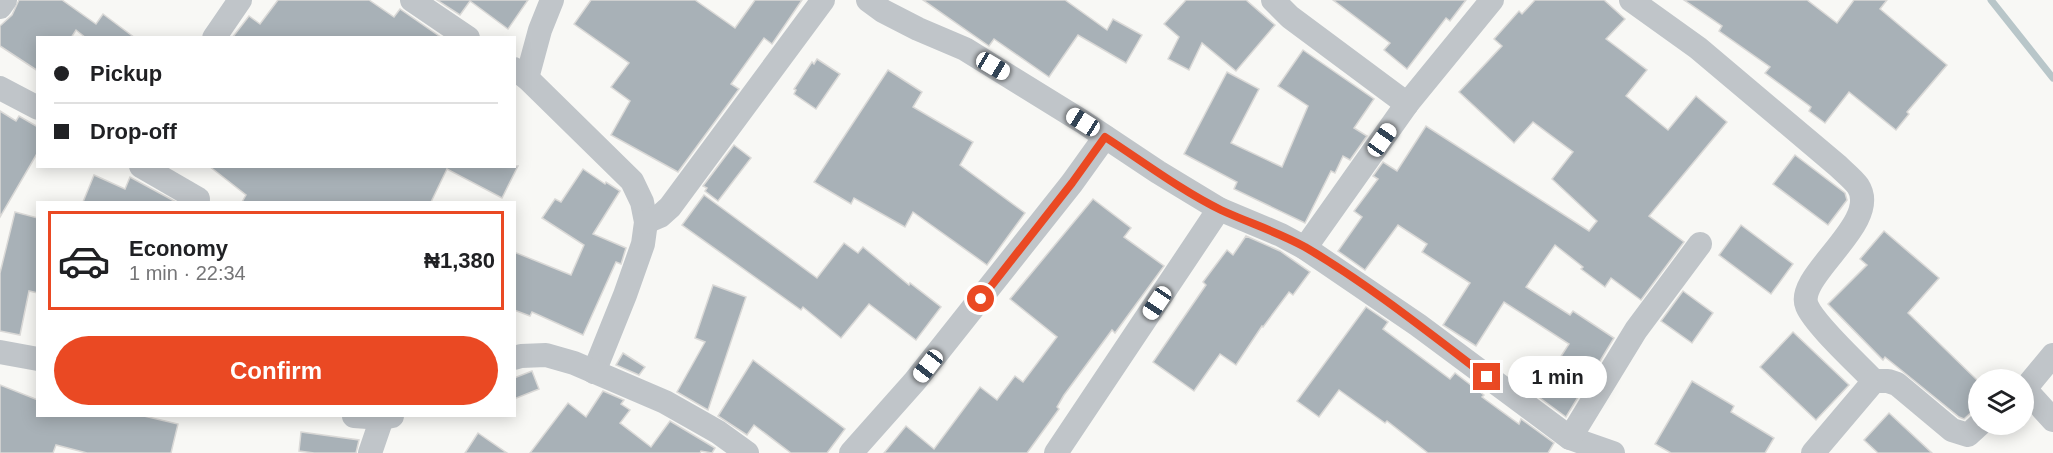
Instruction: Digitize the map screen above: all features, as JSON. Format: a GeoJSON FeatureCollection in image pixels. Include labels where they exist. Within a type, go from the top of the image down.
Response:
{"type":"FeatureCollection","features":[{"type":"Feature","properties":{"kind":"street"},"geometry":{"type":"LineString","coordinates":[[0,7],[5,0]]}},
{"type":"Feature","properties":{"kind":"street"},"geometry":{"type":"LineString","coordinates":[[215,36],[240,0]]}},
{"type":"Feature","properties":{"kind":"street"},"geometry":{"type":"LineString","coordinates":[[412,0],[465,36]]}},
{"type":"Feature","properties":{"kind":"street"},"geometry":{"type":"LineString","coordinates":[[552,0],[521,74],[632,181],[642,202],[646,222],[642,244],[625,295],[594,372]]}},
{"type":"Feature","properties":{"kind":"street"},"geometry":{"type":"LineString","coordinates":[[646,222],[660,216],[670,207],[823,0]]}},
{"type":"Feature","properties":{"kind":"street"},"geometry":{"type":"LineString","coordinates":[[868,0],[909,24],[965,50],[1220,209],[1281,235],[1305,248],[1418,325],[1570,438],[1613,453]]}},
{"type":"Feature","properties":{"kind":"street"},"geometry":{"type":"LineString","coordinates":[[1273,0],[1290,17],[1407,104]]}},
{"type":"Feature","properties":{"kind":"street"},"geometry":{"type":"LineString","coordinates":[[1305,248],[1407,104],[1492,0]]}},
{"type":"Feature","properties":{"kind":"street"},"geometry":{"type":"LineString","coordinates":[[1631,0],[1698,48],[1838,166],[1858,187],[1862,200],[1857,219],[1806,290],[1805,304],[1816,320],[1874,381],[1888,381],[1897,384],[1952,430],[1968,435]]}},
{"type":"Feature","properties":{"kind":"street"},"geometry":{"type":"LineString","coordinates":[[0,88],[36,107]]}},
{"type":"Feature","properties":{"kind":"street"},"geometry":{"type":"LineString","coordinates":[[851,453],[915,381],[1072,183],[1105,137]]}},
{"type":"Feature","properties":{"kind":"street"},"geometry":{"type":"LineString","coordinates":[[144,168],[198,200]]}},
{"type":"Feature","properties":{"kind":"street"},"geometry":{"type":"LineString","coordinates":[[1056,453],[1220,209]]}},
{"type":"Feature","properties":{"kind":"street"},"geometry":{"type":"LineString","coordinates":[[1570,438],[1636,330],[1700,244]]}},
{"type":"Feature","properties":{"kind":"street"},"geometry":{"type":"LineString","coordinates":[[0,352],[36,359]]}},
{"type":"Feature","properties":{"kind":"street"},"geometry":{"type":"LineString","coordinates":[[516,357],[546,355],[574,363],[665,402],[718,432],[747,453]]}},
{"type":"Feature","properties":{"kind":"street"},"geometry":{"type":"LineString","coordinates":[[2034,378],[2053,355]]}},
{"type":"Feature","properties":{"kind":"street"},"geometry":{"type":"LineString","coordinates":[[1813,453],[1874,381]]}},
{"type":"Feature","properties":{"kind":"street"},"geometry":{"type":"LineString","coordinates":[[2034,400],[2053,420]]}},
{"type":"Feature","properties":{"kind":"street"},"geometry":{"type":"LineString","coordinates":[[370,453],[387,417]]}},
{"type":"Feature","properties":{"kind":"building"},"geometry":{"type":"Polygon","coordinates":[[[19,0],[62,0],[96,24],[103,14],[132,36],[84,36],[76,30],[72,36],[36,36],[36,70],[0,46],[0,26],[12,15],[19,0]]]}},
{"type":"Feature","properties":{"kind":"building"},"geometry":{"type":"Polygon","coordinates":[[[278,0],[369,0],[394,17],[400,9],[439,36],[234,36],[249,16],[260,24],[278,0]]]}},
{"type":"Feature","properties":{"kind":"building"},"geometry":{"type":"Polygon","coordinates":[[[437,0],[528,0],[508,29],[470,1],[460,15],[437,0]]]}},
{"type":"Feature","properties":{"kind":"building"},"geometry":{"type":"Polygon","coordinates":[[[591,0],[695,0],[735,28],[755,0],[802,0],[772,44],[764,38],[731,84],[739,89],[678,172],[611,135],[630,101],[611,87],[629,63],[574,24],[591,0]]]}},
{"type":"Feature","properties":{"kind":"building"},"geometry":{"type":"Polygon","coordinates":[[[923,0],[1065,0],[1107,30],[1113,19],[1142,35],[1126,63],[1078,35],[1049,77],[994,39],[989,46],[923,0]]]}},
{"type":"Feature","properties":{"kind":"building"},"geometry":{"type":"Polygon","coordinates":[[[1186,0],[1246,0],[1275,25],[1236,71],[1202,43],[1189,70],[1168,59],[1179,37],[1164,24],[1186,0]]]}},
{"type":"Feature","properties":{"kind":"building"},"geometry":{"type":"Polygon","coordinates":[[[1333,0],[1466,0],[1450,21],[1446,18],[1407,69],[1384,50],[1390,43],[1333,0]]]}},
{"type":"Feature","properties":{"kind":"building"},"geometry":{"type":"Polygon","coordinates":[[[1535,0],[1604,0],[1625,19],[1606,39],[1647,70],[1626,96],[1668,130],[1696,96],[1727,122],[1649,216],[1684,242],[1641,300],[1611,278],[1605,287],[1555,245],[1526,287],[1570,315],[1573,311],[1614,338],[1566,417],[1536,395],[1569,344],[1504,302],[1476,346],[1443,325],[1470,283],[1422,252],[1427,244],[1398,225],[1365,270],[1338,251],[1362,217],[1354,211],[1378,179],[1373,176],[1383,162],[1397,171],[1426,126],[1589,231],[1597,221],[1552,179],[1573,152],[1533,122],[1514,143],[1459,92],[1502,46],[1494,39],[1519,11],[1522,14],[1535,0]]]}},
{"type":"Feature","properties":{"kind":"building"},"geometry":{"type":"Polygon","coordinates":[[[1684,0],[1807,0],[1837,23],[1854,0],[1887,0],[1880,9],[1947,65],[1907,112],[1909,114],[1896,130],[1849,92],[1825,123],[1809,111],[1811,107],[1765,73],[1770,67],[1719,31],[1722,26],[1684,0]]]}},
{"type":"Feature","properties":{"kind":"building"},"geometry":{"type":"Polygon","coordinates":[[[1303,50],[1374,99],[1354,128],[1367,136],[1350,160],[1343,156],[1335,173],[1331,171],[1305,223],[1234,189],[1237,182],[1184,154],[1227,72],[1259,89],[1231,143],[1282,167],[1308,106],[1278,86],[1303,50]]]}},
{"type":"Feature","properties":{"kind":"building"},"geometry":{"type":"Polygon","coordinates":[[[817,59],[840,74],[816,109],[794,94],[796,90],[794,89],[812,62],[814,64],[817,59]]]}},
{"type":"Feature","properties":{"kind":"building"},"geometry":{"type":"Polygon","coordinates":[[[888,70],[922,92],[913,107],[973,142],[960,165],[1025,213],[987,265],[913,212],[905,227],[854,198],[851,204],[814,182],[888,70]]]}},
{"type":"Feature","properties":{"kind":"building"},"geometry":{"type":"Polygon","coordinates":[[[0,111],[16,121],[19,116],[36,126],[36,155],[0,217],[0,111]]]}},
{"type":"Feature","properties":{"kind":"building"},"geometry":{"type":"Polygon","coordinates":[[[734,145],[751,158],[718,201],[705,191],[707,188],[703,186],[734,145]]]}},
{"type":"Feature","properties":{"kind":"building"},"geometry":{"type":"Polygon","coordinates":[[[1795,155],[1845,193],[1847,200],[1828,225],[1773,184],[1795,155]]]}},
{"type":"Feature","properties":{"kind":"building"},"geometry":{"type":"Polygon","coordinates":[[[518,166],[502,198],[447,169],[431,201],[243,201],[246,195],[212,168],[516,168],[518,166]]]}},
{"type":"Feature","properties":{"kind":"building"},"geometry":{"type":"Polygon","coordinates":[[[583,169],[620,191],[593,234],[626,248],[621,264],[616,262],[583,335],[532,312],[530,316],[516,311],[516,253],[571,275],[584,245],[542,218],[555,199],[561,202],[583,169]]]}},
{"type":"Feature","properties":{"kind":"building"},"geometry":{"type":"Polygon","coordinates":[[[94,175],[125,189],[130,177],[174,201],[83,201],[94,175]]]}},
{"type":"Feature","properties":{"kind":"building"},"geometry":{"type":"Polygon","coordinates":[[[704,195],[817,278],[844,243],[858,253],[863,247],[909,285],[910,283],[941,307],[916,340],[869,304],[841,338],[803,307],[801,310],[682,225],[704,195]]]}},
{"type":"Feature","properties":{"kind":"building"},"geometry":{"type":"Polygon","coordinates":[[[1093,199],[1131,228],[1124,237],[1164,266],[1115,333],[1112,330],[1064,395],[1057,407],[1059,409],[1027,453],[884,453],[906,426],[934,449],[980,387],[997,400],[1015,376],[1023,382],[1057,337],[1010,299],[1093,199]]]}},
{"type":"Feature","properties":{"kind":"building"},"geometry":{"type":"Polygon","coordinates":[[[15,212],[36,217],[36,293],[29,291],[20,335],[0,331],[0,273],[15,212]]]}},
{"type":"Feature","properties":{"kind":"building"},"geometry":{"type":"Polygon","coordinates":[[[1741,225],[1793,264],[1771,294],[1719,255],[1741,225]]]}},
{"type":"Feature","properties":{"kind":"building"},"geometry":{"type":"Polygon","coordinates":[[[1884,231],[1939,278],[1908,313],[1968,371],[1968,415],[1964,419],[1885,357],[1883,360],[1828,304],[1867,265],[1860,259],[1884,231]]]}},
{"type":"Feature","properties":{"kind":"building"},"geometry":{"type":"Polygon","coordinates":[[[1246,236],[1280,251],[1310,272],[1293,295],[1289,292],[1262,326],[1236,365],[1220,354],[1194,391],[1153,362],[1206,285],[1203,282],[1227,250],[1233,255],[1246,236]]]}},
{"type":"Feature","properties":{"kind":"building"},"geometry":{"type":"Polygon","coordinates":[[[713,285],[746,297],[708,410],[677,392],[705,342],[695,338],[713,285]]]}},
{"type":"Feature","properties":{"kind":"building"},"geometry":{"type":"Polygon","coordinates":[[[1683,291],[1713,313],[1692,343],[1661,321],[1683,291]]]}},
{"type":"Feature","properties":{"kind":"building"},"geometry":{"type":"Polygon","coordinates":[[[1366,307],[1388,322],[1383,329],[1450,379],[1455,373],[1484,395],[1482,397],[1519,424],[1521,419],[1554,443],[1548,453],[1428,453],[1387,421],[1385,423],[1339,390],[1319,417],[1297,401],[1366,307]]]}},
{"type":"Feature","properties":{"kind":"building"},"geometry":{"type":"Polygon","coordinates":[[[1793,332],[1849,385],[1816,420],[1760,367],[1793,332]]]}},
{"type":"Feature","properties":{"kind":"building"},"geometry":{"type":"Polygon","coordinates":[[[623,353],[645,367],[639,375],[616,365],[623,353]]]}},
{"type":"Feature","properties":{"kind":"building"},"geometry":{"type":"Polygon","coordinates":[[[753,360],[845,429],[827,453],[791,453],[754,425],[747,435],[718,416],[753,360]]]}},
{"type":"Feature","properties":{"kind":"building"},"geometry":{"type":"Polygon","coordinates":[[[532,371],[539,389],[516,398],[516,377],[532,371]]]}},
{"type":"Feature","properties":{"kind":"building"},"geometry":{"type":"Polygon","coordinates":[[[1692,381],[1734,406],[1731,412],[1774,438],[1765,453],[1671,453],[1655,444],[1692,381]]]}},
{"type":"Feature","properties":{"kind":"building"},"geometry":{"type":"Polygon","coordinates":[[[0,385],[36,399],[36,417],[148,417],[178,424],[171,453],[87,453],[56,445],[53,453],[0,453],[0,385]]]}},
{"type":"Feature","properties":{"kind":"building"},"geometry":{"type":"Polygon","coordinates":[[[603,391],[624,400],[621,404],[630,410],[620,423],[651,447],[670,421],[715,448],[712,453],[701,451],[700,453],[530,453],[568,403],[586,417],[603,391]]]}},
{"type":"Feature","properties":{"kind":"building"},"geometry":{"type":"Polygon","coordinates":[[[1889,413],[1932,453],[1878,453],[1864,440],[1889,413]]]}},
{"type":"Feature","properties":{"kind":"building"},"geometry":{"type":"Polygon","coordinates":[[[301,432],[359,440],[356,453],[299,451],[301,432]]]}},
{"type":"Feature","properties":{"kind":"building"},"geometry":{"type":"Polygon","coordinates":[[[478,433],[507,453],[465,453],[478,433]]]}},
{"type":"Feature","properties":{"kind":"waterway"},"geometry":{"type":"LineString","coordinates":[[1991,0],[2053,78]]}},
{"type":"Feature","properties":{"kind":"route"},"geometry":{"type":"LineString","coordinates":[[981,299],[1105,137],[1220,209],[1281,235],[1305,248],[1355,280],[1487,377]]}}]}
